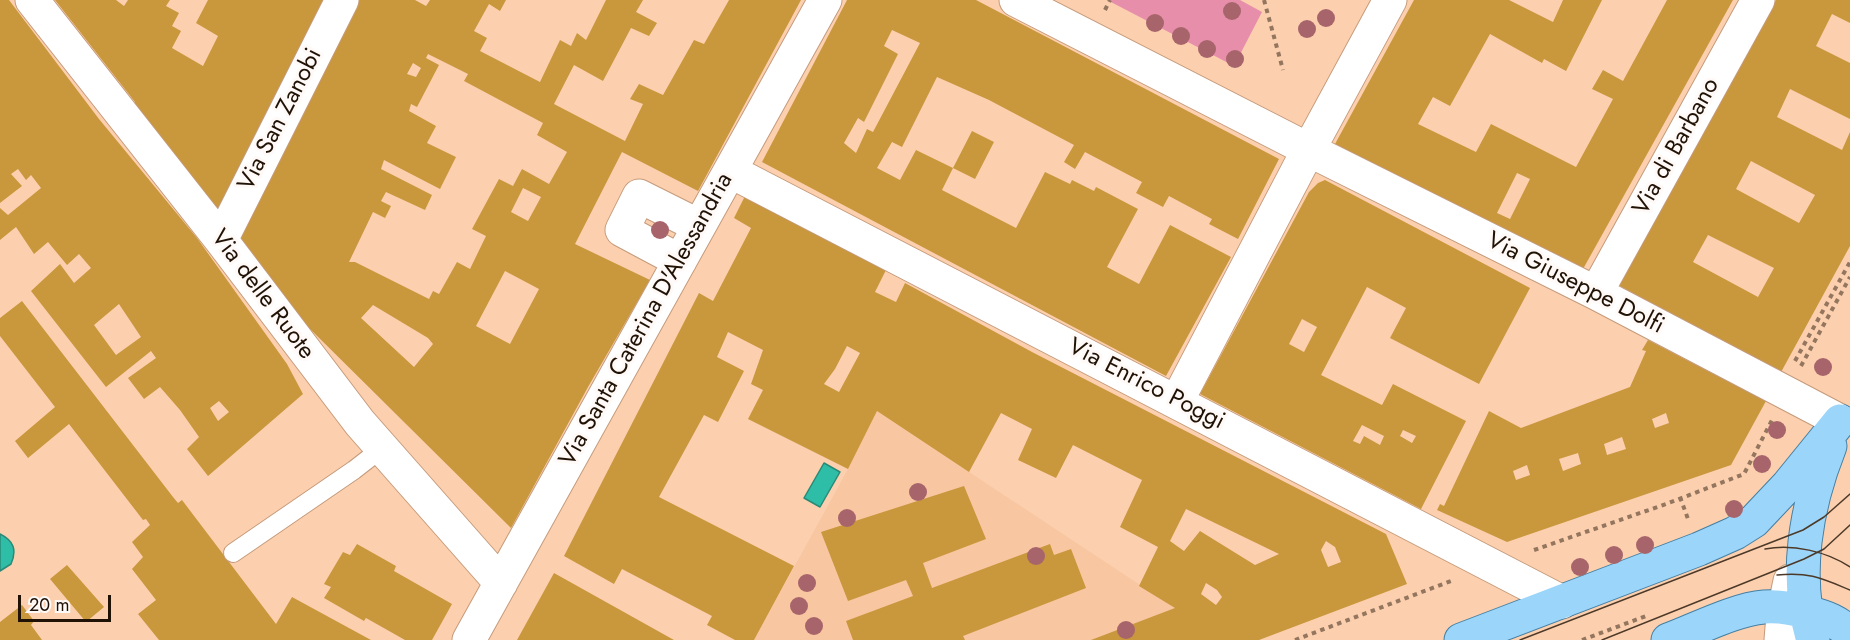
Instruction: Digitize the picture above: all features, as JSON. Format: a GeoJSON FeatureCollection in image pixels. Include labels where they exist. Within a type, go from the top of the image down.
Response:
{"type":"FeatureCollection","features":[{"type":"Feature","properties":{"kind":"main road"},"geometry":{"type":"LineString","coordinates":[[1797,625],[1808,518],[1820,469],[1845,413]]}},
{"type":"Feature","properties":{"kind":"main road"},"geometry":{"type":"LineString","coordinates":[[1461,640],[1699,549],[1754,521],[1788,485],[1845,413]]}},
{"type":"Feature","properties":{"kind":"main road"},"geometry":{"type":"LineString","coordinates":[[1662,626],[1764,607],[1797,625],[1834,621],[1850,634]]}},
{"type":"Feature","properties":{"kind":"street","name":"Via delle Ruote"},"geometry":{"type":"LineString","coordinates":[[32,0],[221,240],[381,449],[501,583]]}},
{"type":"Feature","properties":{"kind":"street","name":"Via San Zanobi"},"geometry":{"type":"LineString","coordinates":[[221,240],[342,0]]}},
{"type":"Feature","properties":{"kind":"street","name":"Via Santa Caterina D'Alessandria"},"geometry":{"type":"LineString","coordinates":[[469,640],[825,0]]}},
{"type":"Feature","properties":{"kind":"street","name":"Via Giuseppe Dolfi"},"geometry":{"type":"LineString","coordinates":[[1016,0],[1596,293],[1789,380],[1845,413]]}},
{"type":"Feature","properties":{"kind":"street"},"geometry":{"type":"LineString","coordinates":[[1177,401],[1390,0]]}},
{"type":"Feature","properties":{"kind":"street","name":"Via di Barbano"},"geometry":{"type":"LineString","coordinates":[[1596,293],[1758,0]]}},
{"type":"Feature","properties":{"kind":"street","name":"Via Enrico Poggi"},"geometry":{"type":"LineString","coordinates":[[730,171],[1562,602]]}},
{"type":"Feature","properties":{"kind":"street"},"geometry":{"type":"LineString","coordinates":[[680,261],[622,230],[639,196],[699,226]]}},
{"type":"Feature","properties":{"kind":"lane"},"geometry":{"type":"LineString","coordinates":[[233,553],[381,449]]}},
{"type":"Feature","properties":{"kind":"path"},"geometry":{"type":"LineString","coordinates":[[1264,0],[1283,70]]}},
{"type":"Feature","properties":{"kind":"path"},"geometry":{"type":"LineString","coordinates":[[1524,554],[1744,474],[1850,262]]}},
{"type":"Feature","properties":{"kind":"path"},"geometry":{"type":"LineString","coordinates":[[1789,380],[1850,277]]}},
{"type":"Feature","properties":{"kind":"path"},"geometry":{"type":"LineString","coordinates":[[1295,640],[1415,594]]}},
{"type":"Feature","properties":{"kind":"path"},"geometry":{"type":"LineString","coordinates":[[1582,640],[1662,626]]}},
{"type":"Feature","properties":{"kind":"shaded area"},"geometry":{"type":"Polygon","coordinates":[[[1107,0],[1240,0],[1262,12],[1234,66],[1107,0]]]}},
{"type":"Feature","properties":{"kind":"shaded area"},"geometry":{"type":"Polygon","coordinates":[[[877,411],[1175,608],[1211,634],[1214,640],[754,640],[848,469],[877,411]]]}},
{"type":"Feature","properties":{"kind":"water"},"geometry":{"type":"Polygon","coordinates":[[[824,463],[840,472],[820,507],[804,498],[824,463]]]}},
{"type":"Feature","properties":{"kind":"water"},"geometry":{"type":"Polygon","coordinates":[[[0,534],[11,543],[14,554],[11,564],[0,571],[0,534]]]}},
{"type":"Feature","properties":{"kind":"building"},"geometry":{"type":"Polygon","coordinates":[[[0,0],[9,0],[99,119],[197,238],[287,364],[303,394],[208,476],[187,449],[199,437],[180,410],[160,387],[144,399],[128,378],[156,358],[151,351],[106,387],[31,291],[60,264],[74,283],[91,268],[79,254],[67,265],[48,242],[34,254],[16,227],[0,240],[0,208],[8,215],[41,188],[31,175],[26,180],[18,169],[11,174],[22,186],[0,203],[0,0]],[[119,304],[94,325],[116,355],[141,337],[119,304]],[[219,401],[210,408],[218,421],[229,412],[219,401]]]}},
{"type":"Feature","properties":{"kind":"building"},"geometry":{"type":"Polygon","coordinates":[[[55,0],[116,0],[124,6],[128,0],[170,0],[166,6],[179,13],[172,26],[181,31],[172,48],[203,66],[218,36],[196,23],[208,0],[328,0],[218,212],[135,110],[135,102],[55,0]]]}},
{"type":"Feature","properties":{"kind":"building"},"geometry":{"type":"Polygon","coordinates":[[[358,0],[415,0],[426,6],[430,0],[506,0],[500,11],[489,4],[474,31],[487,38],[480,51],[540,82],[560,40],[571,46],[577,33],[586,40],[606,0],[643,0],[636,12],[657,23],[649,36],[631,28],[603,81],[574,65],[554,104],[625,141],[643,104],[630,99],[639,84],[663,95],[694,40],[704,44],[729,0],[801,0],[698,191],[622,152],[575,244],[650,280],[511,528],[302,321],[238,239],[358,0]],[[428,54],[426,58],[439,65],[417,107],[411,104],[409,111],[436,126],[427,143],[456,157],[440,189],[384,160],[381,169],[432,195],[425,210],[386,192],[381,201],[391,206],[385,218],[373,212],[349,262],[355,262],[429,299],[433,291],[439,294],[457,262],[470,269],[486,236],[472,229],[499,179],[513,186],[522,169],[549,184],[567,152],[537,135],[543,123],[464,81],[468,74],[428,54]],[[413,63],[407,74],[416,77],[421,68],[413,63]],[[523,188],[511,212],[528,221],[541,197],[523,188]],[[505,271],[476,326],[510,344],[539,289],[505,271]],[[373,305],[361,318],[414,367],[433,344],[428,338],[373,305]]]}},
{"type":"Feature","properties":{"kind":"building"},"geometry":{"type":"Polygon","coordinates":[[[847,0],[976,0],[1279,159],[1238,239],[1209,224],[1212,219],[1169,196],[1163,207],[1136,193],[1142,182],[1085,152],[1075,169],[1064,162],[1074,145],[989,100],[937,77],[902,147],[892,142],[877,168],[900,180],[916,150],[953,168],[942,190],[1016,228],[1045,172],[1070,184],[1072,180],[1094,191],[1096,187],[1138,209],[1107,267],[1139,284],[1170,225],[1231,257],[1166,376],[762,162],[847,0]],[[892,30],[884,46],[898,54],[864,122],[858,118],[844,143],[856,153],[867,129],[873,132],[920,43],[892,30]]]}},
{"type":"Feature","properties":{"kind":"building"},"geometry":{"type":"Polygon","coordinates":[[[1414,0],[1509,0],[1553,22],[1563,0],[1602,0],[1566,71],[1544,59],[1542,63],[1490,34],[1450,106],[1433,97],[1418,124],[1476,152],[1491,124],[1576,167],[1613,99],[1592,89],[1603,70],[1623,81],[1667,0],[1733,0],[1583,269],[1491,226],[1335,144],[1414,0]],[[1517,173],[1497,213],[1510,219],[1530,179],[1517,173]]]}},
{"type":"Feature","properties":{"kind":"building"},"geometry":{"type":"Polygon","coordinates":[[[1776,0],[1850,0],[1850,23],[1832,14],[1816,46],[1850,63],[1850,119],[1790,89],[1777,117],[1842,150],[1850,132],[1850,246],[1780,374],[1618,285],[1776,0]],[[1751,161],[1736,189],[1799,223],[1815,195],[1751,161]],[[1708,235],[1693,262],[1758,297],[1774,268],[1708,235]]]}},
{"type":"Feature","properties":{"kind":"building"},"geometry":{"type":"Polygon","coordinates":[[[972,131],[994,142],[975,179],[953,168],[972,131]]]}},
{"type":"Feature","properties":{"kind":"building"},"geometry":{"type":"Polygon","coordinates":[[[1325,180],[1530,288],[1479,384],[1390,338],[1406,308],[1367,287],[1321,375],[1382,405],[1393,384],[1466,421],[1421,509],[1200,394],[1309,192],[1325,180]],[[1302,319],[1289,344],[1304,352],[1317,327],[1302,319]],[[1362,425],[1353,441],[1360,444],[1364,436],[1380,445],[1384,436],[1362,425]],[[1403,430],[1400,436],[1412,443],[1416,436],[1403,430]]]}},
{"type":"Feature","properties":{"kind":"building"},"geometry":{"type":"Polygon","coordinates":[[[745,196],[886,270],[875,292],[896,302],[905,283],[1032,352],[1386,534],[1407,584],[1259,640],[1091,640],[1175,608],[1139,586],[1158,547],[1120,527],[1142,480],[1073,445],[1056,478],[1018,460],[1032,429],[1001,413],[969,472],[877,411],[848,469],[748,419],[763,390],[751,384],[763,350],[728,332],[717,357],[744,371],[718,422],[704,415],[659,497],[794,566],[754,640],[735,640],[707,625],[712,616],[622,569],[614,584],[564,556],[699,293],[713,301],[751,228],[734,218],[745,196]],[[847,346],[824,384],[839,392],[860,353],[847,346]],[[1186,509],[1170,541],[1184,551],[1200,531],[1255,565],[1279,554],[1186,509]],[[1326,541],[1321,550],[1328,567],[1341,562],[1335,547],[1326,541]],[[1206,583],[1201,594],[1216,605],[1222,597],[1217,590],[1206,583]]]}},
{"type":"Feature","properties":{"kind":"building"},"geometry":{"type":"Polygon","coordinates":[[[22,301],[173,497],[178,503],[182,500],[276,624],[292,597],[371,640],[159,640],[138,614],[156,600],[132,569],[143,557],[132,542],[150,525],[146,519],[143,520],[69,424],[28,458],[15,441],[55,407],[0,336],[0,318],[22,301]]]}},
{"type":"Feature","properties":{"kind":"building"},"geometry":{"type":"Polygon","coordinates":[[[1648,340],[1766,401],[1731,465],[1507,542],[1437,510],[1440,504],[1444,506],[1489,411],[1521,428],[1630,387],[1646,351],[1642,350],[1648,340]],[[1666,413],[1652,419],[1655,428],[1669,423],[1666,413]],[[1622,437],[1604,444],[1607,455],[1626,449],[1622,437]],[[1578,453],[1559,459],[1563,471],[1581,464],[1578,453]],[[1527,465],[1513,471],[1516,480],[1530,475],[1527,465]]]}},
{"type":"Feature","properties":{"kind":"building"},"geometry":{"type":"Polygon","coordinates":[[[964,486],[986,539],[923,563],[932,588],[1050,544],[1054,555],[1071,549],[1086,588],[963,636],[965,640],[853,640],[846,621],[913,596],[906,580],[848,601],[821,532],[964,486]]]}},
{"type":"Feature","properties":{"kind":"building"},"geometry":{"type":"Polygon","coordinates":[[[357,544],[396,566],[394,571],[452,604],[432,640],[405,640],[366,618],[364,621],[324,598],[331,587],[324,584],[343,552],[350,555],[357,544]]]}},
{"type":"Feature","properties":{"kind":"building"},"geometry":{"type":"Polygon","coordinates":[[[67,565],[104,607],[86,622],[50,579],[67,565]]]}},
{"type":"Feature","properties":{"kind":"building"},"geometry":{"type":"Polygon","coordinates":[[[554,573],[674,640],[517,640],[554,573]]]}},
{"type":"Feature","properties":{"kind":"building"},"geometry":{"type":"Polygon","coordinates":[[[22,605],[34,621],[31,625],[42,640],[0,640],[0,622],[22,605]]]}},
{"type":"Feature","properties":{"kind":"tram line"},"geometry":{"type":"LineString","coordinates":[[1520,640],[1803,530],[1824,517],[1850,494]]}},
{"type":"Feature","properties":{"kind":"tram line"},"geometry":{"type":"LineString","coordinates":[[1602,640],[1804,559],[1824,549],[1850,525]]}},
{"type":"Feature","properties":{"kind":"tram line"},"geometry":{"type":"LineString","coordinates":[[1765,549],[1787,547],[1809,550],[1841,561],[1850,567]]}},
{"type":"Feature","properties":{"kind":"tram line"},"geometry":{"type":"LineString","coordinates":[[1777,575],[1798,574],[1815,577],[1850,590]]}}]}
